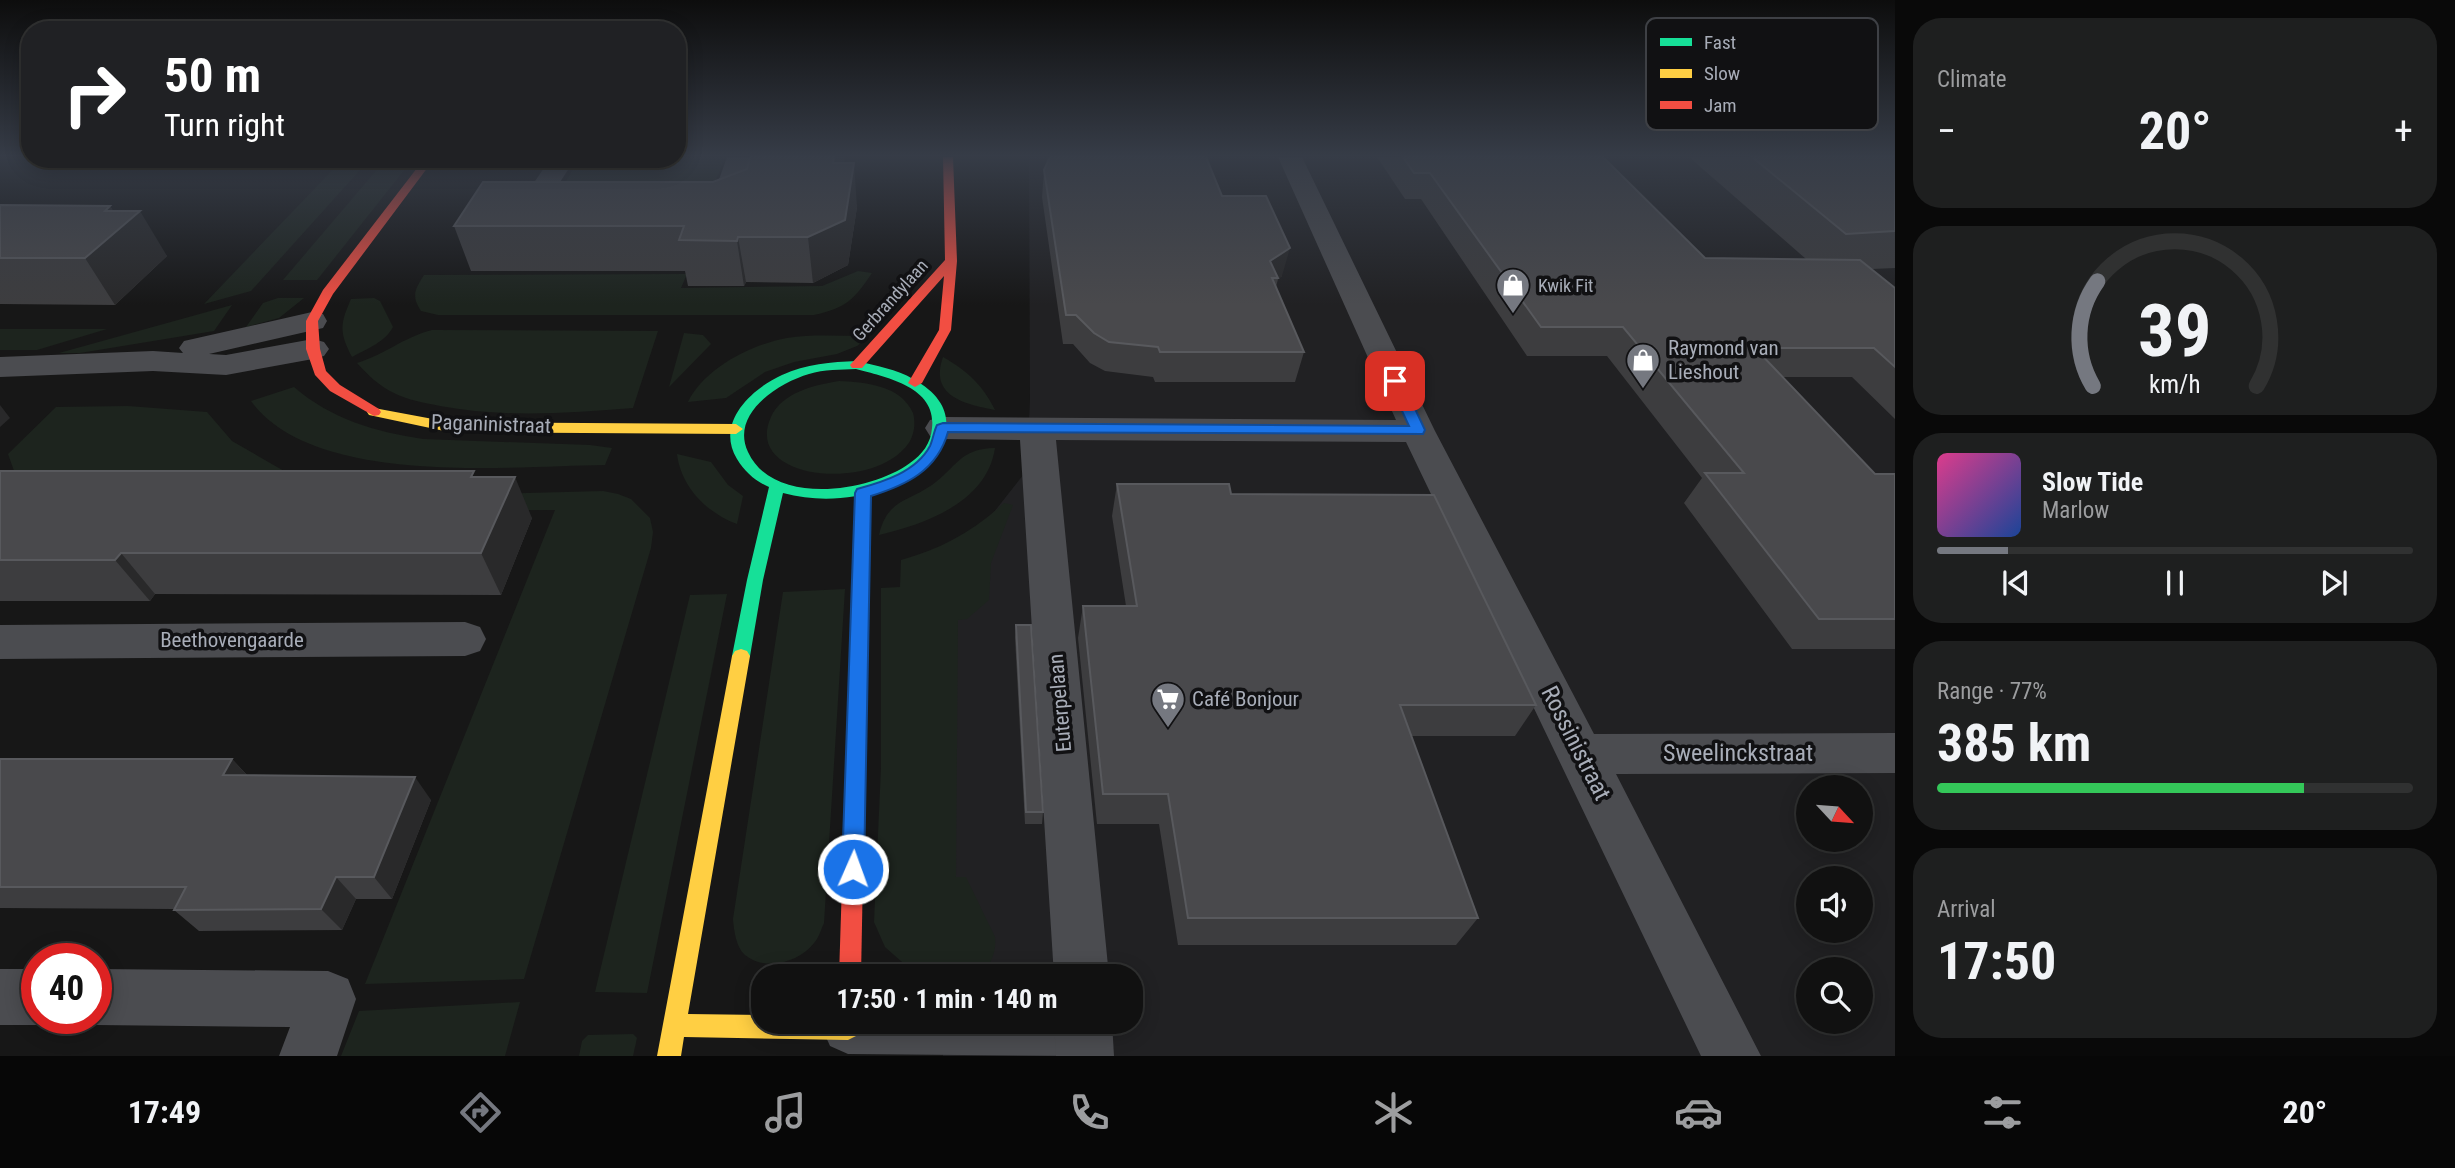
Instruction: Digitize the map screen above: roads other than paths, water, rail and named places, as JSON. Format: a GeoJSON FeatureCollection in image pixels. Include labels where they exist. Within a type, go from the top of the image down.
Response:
{"type":"FeatureCollection","features":[{"type":"Feature","properties":{"kind":"street"},"geometry":{"type":"LineString","coordinates":[[0,367],[153,362],[226,365],[313,335],[327,293],[393,206]]}},
{"type":"Feature","properties":{"kind":"street"},"geometry":{"type":"LineString","coordinates":[[550,206],[557,210],[596,210]]}},
{"type":"Feature","properties":{"kind":"street"},"geometry":{"type":"LineString","coordinates":[[675,210],[688,210],[696,206]]}},
{"type":"Feature","properties":{"kind":"street","name":"Gerbrandylaan"},"geometry":{"type":"LineString","coordinates":[[915,383],[945,330],[951,261],[949,206]]}},
{"type":"Feature","properties":{"kind":"street","name":"Rossinistraat"},"geometry":{"type":"LineString","coordinates":[[1313,206],[1418,430],[1732,1056]]}},
{"type":"Feature","properties":{"kind":"street","name":"Gerbrandylaan"},"geometry":{"type":"LineString","coordinates":[[857,365],[951,261]]}},
{"type":"Feature","properties":{"kind":"street","name":"Paganinistraat"},"geometry":{"type":"LineString","coordinates":[[313,335],[320,372],[335,388],[375,413],[449,427],[737,429]]}},
{"type":"Feature","properties":{"kind":"street"},"geometry":{"type":"LineString","coordinates":[[857,365],[889,370],[915,383],[930,395],[940,411],[943,428],[936,449],[920,468],[895,483],[863,493],[833,496],[803,494],[777,486],[758,475],[745,461],[738,445],[737,429],[743,411],[758,394],[803,371],[857,365]]}},
{"type":"Feature","properties":{"kind":"street"},"geometry":{"type":"LineString","coordinates":[[943,428],[1418,430]]}},
{"type":"Feature","properties":{"kind":"street","name":"Euterpelaan"},"geometry":{"type":"LineString","coordinates":[[1037,429],[1080,964]]}},
{"type":"Feature","properties":{"kind":"street"},"geometry":{"type":"LineString","coordinates":[[669,1056],[755,580],[777,486]]}},
{"type":"Feature","properties":{"kind":"street"},"geometry":{"type":"LineString","coordinates":[[850,964],[863,493]]}},
{"type":"Feature","properties":{"kind":"street","name":"Beethovengaarde"},"geometry":{"type":"LineString","coordinates":[[0,642],[465,639]]}},
{"type":"Feature","properties":{"kind":"street","name":"Sweelinckstraat"},"geometry":{"type":"LineString","coordinates":[[1581,754],[1895,753]]}},
{"type":"Feature","properties":{"kind":"street"},"geometry":{"type":"LineString","coordinates":[[0,996],[21,997]]}},
{"type":"Feature","properties":{"kind":"street"},"geometry":{"type":"LineString","coordinates":[[112,997],[328,999],[308,1056]]}},
{"type":"Feature","properties":{"kind":"street"},"geometry":{"type":"LineString","coordinates":[[675,1025],[751,1028]]}},
{"type":"Feature","properties":{"kind":"street"},"geometry":{"type":"LineString","coordinates":[[1084,1034],[1085,1056]]}},
{"type":"Feature","properties":{"kind":"lane"},"geometry":{"type":"LineString","coordinates":[[997,1034],[1054,1056]]}},
{"type":"Feature","properties":{"kind":"place","name":"Kwik Fit"},"geometry":{"type":"Point","coordinates":[1513,315]}},
{"type":"Feature","properties":{"kind":"place","name":"Raymond van Lieshout"},"geometry":{"type":"Point","coordinates":[1643,390]}},
{"type":"Feature","properties":{"kind":"place","name":"Café Bonjour"},"geometry":{"type":"Point","coordinates":[1168,729]}}]}
